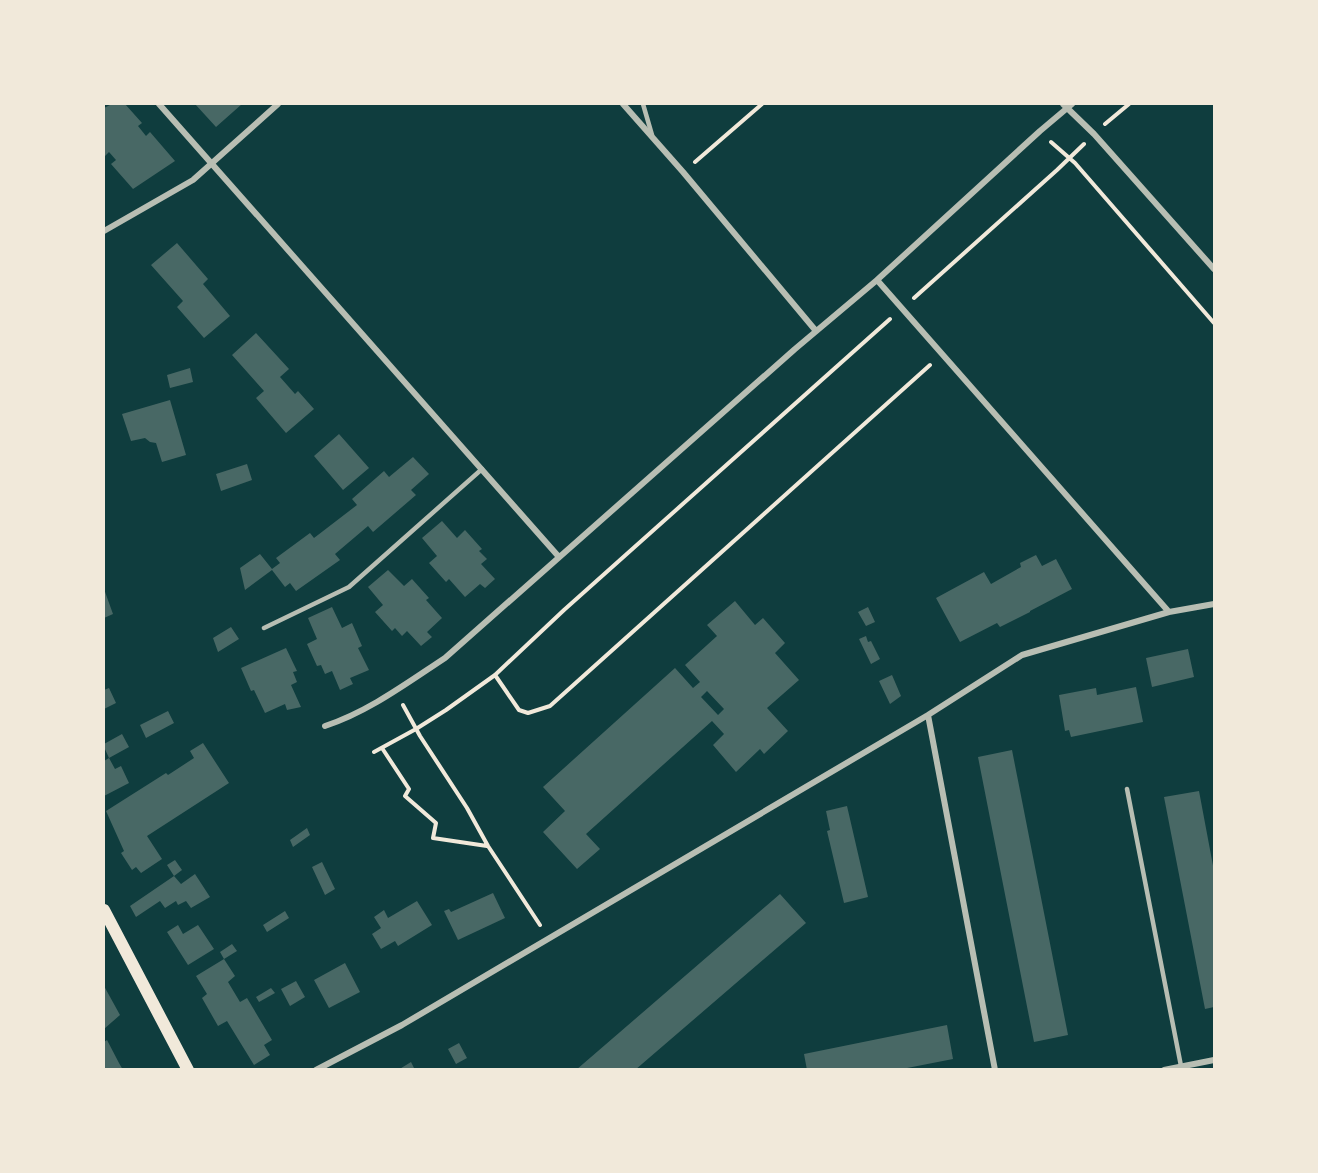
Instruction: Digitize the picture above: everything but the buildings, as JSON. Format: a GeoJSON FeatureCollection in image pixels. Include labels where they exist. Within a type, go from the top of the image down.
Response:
{"type":"FeatureCollection","features":[{"type":"Feature","properties":{"kind":"main road"},"geometry":{"type":"LineString","coordinates":[[104,910],[188,1070]]}},
{"type":"Feature","properties":{"kind":"street"},"geometry":{"type":"LineString","coordinates":[[159,104],[559,557]]}},
{"type":"Feature","properties":{"kind":"street"},"geometry":{"type":"LineString","coordinates":[[104,231],[193,180],[278,104]]}},
{"type":"Feature","properties":{"kind":"street"},"geometry":{"type":"LineString","coordinates":[[623,104],[684,172],[816,331]]}},
{"type":"Feature","properties":{"kind":"street"},"geometry":{"type":"LineString","coordinates":[[325,726],[343,720],[395,691],[445,658],[472,636],[816,331],[877,280],[1068,105],[1215,269]]}},
{"type":"Feature","properties":{"kind":"street"},"geometry":{"type":"LineString","coordinates":[[877,280],[1169,612]]}},
{"type":"Feature","properties":{"kind":"street"},"geometry":{"type":"LineString","coordinates":[[316,1070],[402,1025],[928,715],[1022,655],[1169,612],[1215,604]]}},
{"type":"Feature","properties":{"kind":"street"},"geometry":{"type":"LineString","coordinates":[[928,715],[995,1070]]}},
{"type":"Feature","properties":{"kind":"street"},"geometry":{"type":"LineString","coordinates":[[1164,1070],[1215,1060]]}},
{"type":"Feature","properties":{"kind":"lane"},"geometry":{"type":"LineString","coordinates":[[643,104],[652,135]]}},
{"type":"Feature","properties":{"kind":"lane"},"geometry":{"type":"LineString","coordinates":[[264,628],[349,587],[482,470]]}},
{"type":"Feature","properties":{"kind":"lane"},"geometry":{"type":"LineString","coordinates":[[1127,789],[1181,1066]]}},
{"type":"Feature","properties":{"kind":"path"},"geometry":{"type":"LineString","coordinates":[[684,172],[762,104]]}},
{"type":"Feature","properties":{"kind":"path"},"geometry":{"type":"LineString","coordinates":[[374,752],[446,710],[495,675],[564,610],[1129,104]]}},
{"type":"Feature","properties":{"kind":"path"},"geometry":{"type":"LineString","coordinates":[[1040,131],[1070,159],[1215,323]]}},
{"type":"Feature","properties":{"kind":"path"},"geometry":{"type":"LineString","coordinates":[[495,675],[519,710],[528,714],[550,706],[942,354]]}},
{"type":"Feature","properties":{"kind":"path"},"geometry":{"type":"LineString","coordinates":[[395,691],[488,846],[549,938]]}},
{"type":"Feature","properties":{"kind":"path"},"geometry":{"type":"LineString","coordinates":[[382,748],[409,789],[405,796],[436,823],[433,838],[488,846]]}}]}
